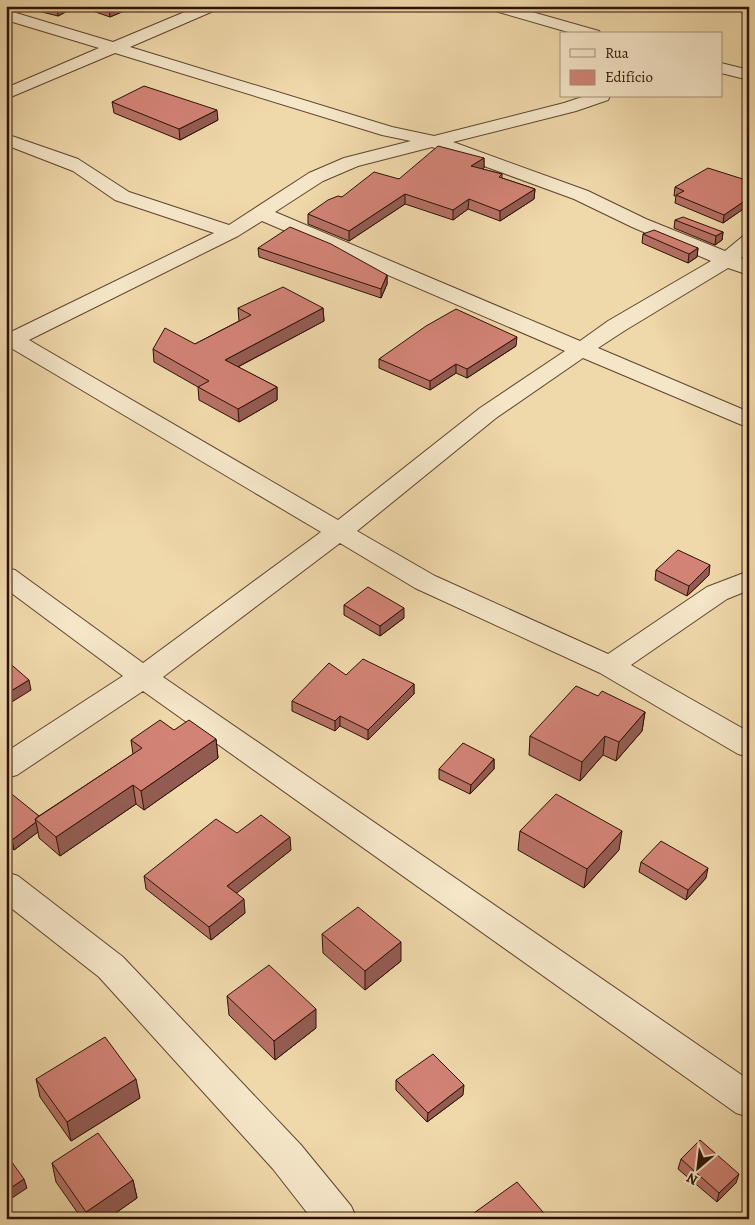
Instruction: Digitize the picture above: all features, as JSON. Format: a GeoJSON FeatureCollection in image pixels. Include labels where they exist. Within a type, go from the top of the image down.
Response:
{"type":"FeatureCollection","features":[{"type":"Feature","properties":{"kind":"street"},"geometry":{"type":"LineString","coordinates":[[6,94],[212,6]]}},
{"type":"Feature","properties":{"kind":"street"},"geometry":{"type":"LineString","coordinates":[[493,6],[586,32]]}},
{"type":"Feature","properties":{"kind":"street"},"geometry":{"type":"LineString","coordinates":[[6,15],[388,131],[433,141],[581,195],[639,223],[738,264]]}},
{"type":"Feature","properties":{"kind":"street"},"geometry":{"type":"LineString","coordinates":[[723,69],[749,75]]}},
{"type":"Feature","properties":{"kind":"street"},"geometry":{"type":"LineString","coordinates":[[9,340],[231,232],[316,177],[351,162],[570,107],[596,98]]}},
{"type":"Feature","properties":{"kind":"street"},"geometry":{"type":"LineString","coordinates":[[6,139],[81,168],[106,188],[122,196],[231,232]]}},
{"type":"Feature","properties":{"kind":"street"},"geometry":{"type":"LineString","coordinates":[[261,212],[749,421]]}},
{"type":"Feature","properties":{"kind":"street"},"geometry":{"type":"LineString","coordinates":[[6,767],[143,677],[340,531],[488,413],[616,326],[738,264],[749,241]]}},
{"type":"Feature","properties":{"kind":"street"},"geometry":{"type":"LineString","coordinates":[[9,340],[425,582],[610,666],[749,746]]}},
{"type":"Feature","properties":{"kind":"street"},"geometry":{"type":"LineString","coordinates":[[6,576],[143,677],[749,1101]]}},
{"type":"Feature","properties":{"kind":"street"},"geometry":{"type":"LineString","coordinates":[[610,666],[717,593],[749,580]]}},
{"type":"Feature","properties":{"kind":"street"},"geometry":{"type":"LineString","coordinates":[[6,885],[111,967],[287,1157],[337,1219]]}},
{"type":"Feature","properties":{"kind":"building"},"geometry":{"type":"Polygon","coordinates":[[[99,6],[117,6],[109,10],[99,6]]]}},
{"type":"Feature","properties":{"kind":"building"},"geometry":{"type":"Polygon","coordinates":[[[144,86],[217,110],[179,129],[112,102],[144,86]]]}},
{"type":"Feature","properties":{"kind":"building"},"geometry":{"type":"Polygon","coordinates":[[[438,146],[484,158],[471,166],[502,174],[499,177],[535,189],[500,211],[469,199],[453,210],[405,194],[349,231],[308,214],[328,200],[338,196],[342,197],[374,172],[399,179],[438,146]]]}},
{"type":"Feature","properties":{"kind":"building"},"geometry":{"type":"Polygon","coordinates":[[[708,168],[749,181],[749,198],[724,215],[676,195],[684,191],[675,187],[708,168]]]}},
{"type":"Feature","properties":{"kind":"building"},"geometry":{"type":"Polygon","coordinates":[[[683,217],[723,232],[716,236],[675,220],[683,217]]]}},
{"type":"Feature","properties":{"kind":"building"},"geometry":{"type":"Polygon","coordinates":[[[290,227],[331,244],[387,275],[381,289],[258,248],[290,227]]]}},
{"type":"Feature","properties":{"kind":"building"},"geometry":{"type":"Polygon","coordinates":[[[654,230],[698,248],[689,254],[643,234],[654,230]]]}},
{"type":"Feature","properties":{"kind":"building"},"geometry":{"type":"Polygon","coordinates":[[[283,287],[323,308],[225,360],[277,387],[238,409],[198,387],[209,381],[153,349],[165,328],[195,344],[251,315],[238,308],[283,287]]]}},
{"type":"Feature","properties":{"kind":"building"},"geometry":{"type":"Polygon","coordinates":[[[456,309],[517,337],[467,369],[456,364],[430,381],[379,359],[426,326],[456,309]]]}},
{"type":"Feature","properties":{"kind":"building"},"geometry":{"type":"Polygon","coordinates":[[[678,550],[710,565],[689,586],[656,570],[678,550]]]}},
{"type":"Feature","properties":{"kind":"building"},"geometry":{"type":"Polygon","coordinates":[[[368,587],[404,608],[380,626],[344,605],[368,587]]]}},
{"type":"Feature","properties":{"kind":"building"},"geometry":{"type":"Polygon","coordinates":[[[363,659],[414,684],[368,730],[340,716],[335,721],[292,701],[329,663],[346,675],[363,659]]]}},
{"type":"Feature","properties":{"kind":"building"},"geometry":{"type":"Polygon","coordinates":[[[6,660],[29,680],[6,694],[6,660]]]}},
{"type":"Feature","properties":{"kind":"building"},"geometry":{"type":"Polygon","coordinates":[[[576,686],[598,696],[602,691],[645,712],[619,742],[605,736],[582,762],[530,736],[576,686]]]}},
{"type":"Feature","properties":{"kind":"building"},"geometry":{"type":"Polygon","coordinates":[[[160,720],[174,730],[189,720],[216,739],[141,791],[133,785],[56,837],[35,819],[142,748],[131,740],[160,720]]]}},
{"type":"Feature","properties":{"kind":"building"},"geometry":{"type":"Polygon","coordinates":[[[463,743],[494,759],[471,785],[439,769],[463,743]]]}},
{"type":"Feature","properties":{"kind":"building"},"geometry":{"type":"Polygon","coordinates":[[[8,791],[39,816],[35,819],[36,822],[12,840],[6,835],[6,792],[8,791]]]}},
{"type":"Feature","properties":{"kind":"building"},"geometry":{"type":"Polygon","coordinates":[[[556,794],[622,831],[587,869],[520,831],[556,794]]]}},
{"type":"Feature","properties":{"kind":"building"},"geometry":{"type":"Polygon","coordinates":[[[261,815],[290,837],[227,886],[244,899],[209,927],[144,876],[216,819],[237,833],[261,815]]]}},
{"type":"Feature","properties":{"kind":"building"},"geometry":{"type":"Polygon","coordinates":[[[661,841],[708,868],[688,890],[641,862],[661,841]]]}},
{"type":"Feature","properties":{"kind":"building"},"geometry":{"type":"Polygon","coordinates":[[[358,907],[401,942],[365,971],[322,934],[358,907]]]}},
{"type":"Feature","properties":{"kind":"building"},"geometry":{"type":"Polygon","coordinates":[[[269,965],[316,1009],[274,1041],[227,996],[269,965]]]}},
{"type":"Feature","properties":{"kind":"building"},"geometry":{"type":"Polygon","coordinates":[[[105,1037],[136,1079],[67,1122],[36,1079],[105,1037]]]}},
{"type":"Feature","properties":{"kind":"building"},"geometry":{"type":"Polygon","coordinates":[[[433,1054],[464,1085],[428,1113],[396,1080],[433,1054]]]}},
{"type":"Feature","properties":{"kind":"building"},"geometry":{"type":"Polygon","coordinates":[[[98,1133],[133,1180],[86,1212],[52,1163],[98,1133]]]}},
{"type":"Feature","properties":{"kind":"building"},"geometry":{"type":"Polygon","coordinates":[[[700,1140],[739,1174],[719,1193],[681,1159],[700,1140]]]}},
{"type":"Feature","properties":{"kind":"building"},"geometry":{"type":"Polygon","coordinates":[[[6,1154],[24,1179],[6,1191],[6,1154]]]}},
{"type":"Feature","properties":{"kind":"building"},"geometry":{"type":"Polygon","coordinates":[[[517,1182],[549,1219],[479,1219],[474,1213],[517,1182]]]}}]}
